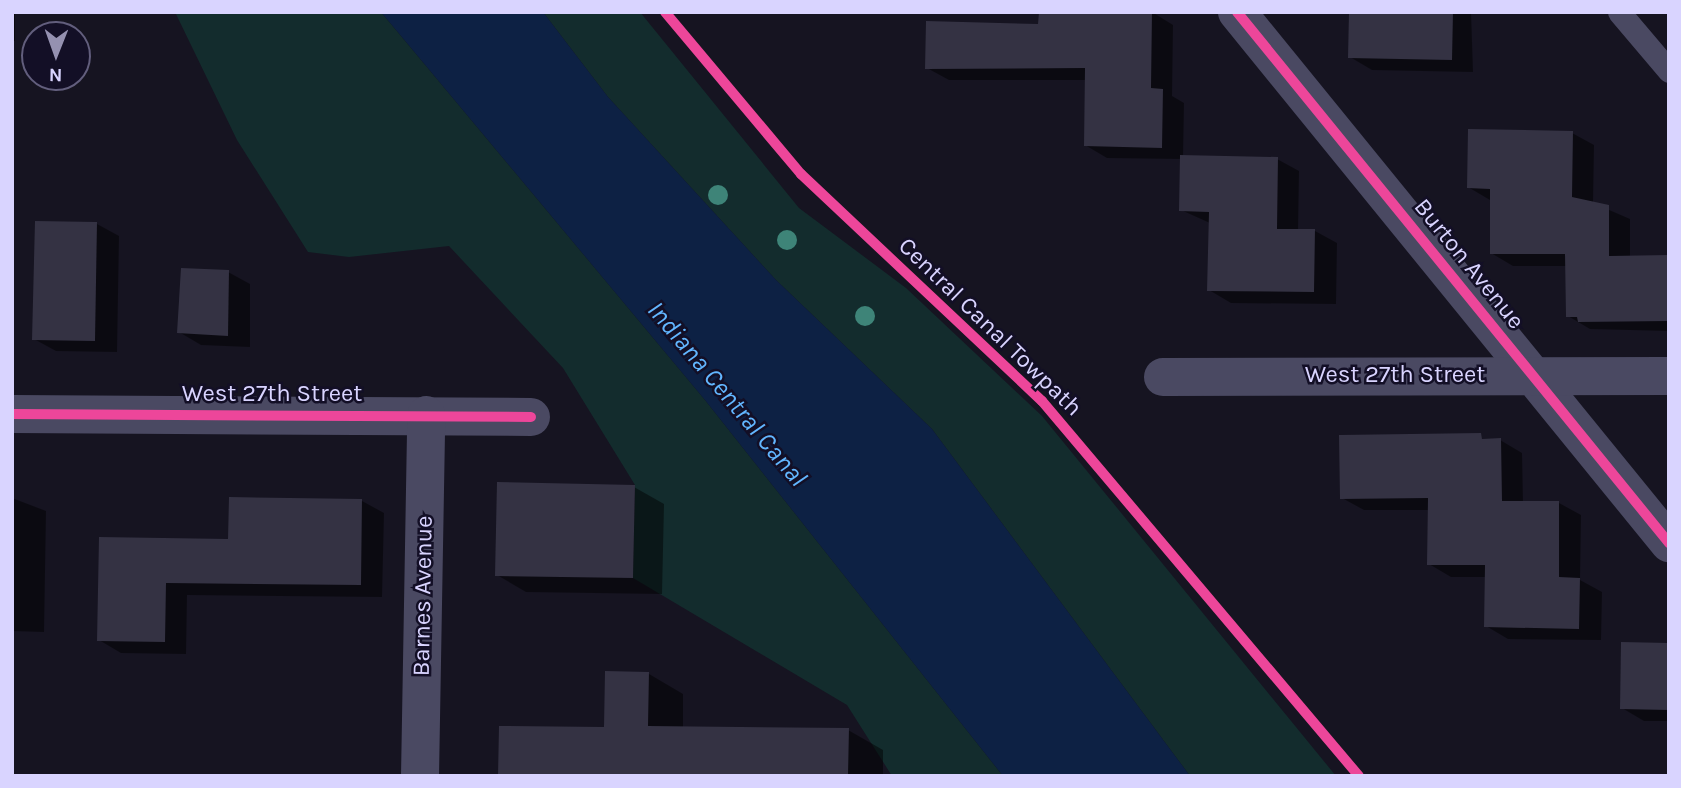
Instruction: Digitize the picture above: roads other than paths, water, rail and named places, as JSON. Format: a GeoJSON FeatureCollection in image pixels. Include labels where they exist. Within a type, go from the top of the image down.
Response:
{"type":"FeatureCollection","features":[{"type":"Feature","properties":{"kind":"street","name":"Burton Avenue"},"geometry":{"type":"LineString","coordinates":[[1237,12],[1669,543]]}},
{"type":"Feature","properties":{"kind":"street","name":"West 27th Street"},"geometry":{"type":"LineString","coordinates":[[1163,377],[1669,376]]}},
{"type":"Feature","properties":{"kind":"street","name":"West 27th Street"},"geometry":{"type":"LineString","coordinates":[[12,414],[531,417]]}},
{"type":"Feature","properties":{"kind":"street","name":"Barnes Avenue"},"geometry":{"type":"LineString","coordinates":[[420,776],[426,415]]}},
{"type":"Feature","properties":{"kind":"lane"},"geometry":{"type":"LineString","coordinates":[[1619,12],[1666,63]]}},
{"type":"Feature","properties":{"kind":"water","name":"Indiana Central Canal"},"geometry":{"type":"Polygon","coordinates":[[[381,12],[543,12],[608,97],[776,280],[932,429],[1190,776],[1003,776],[705,400],[381,12]]]}}]}
